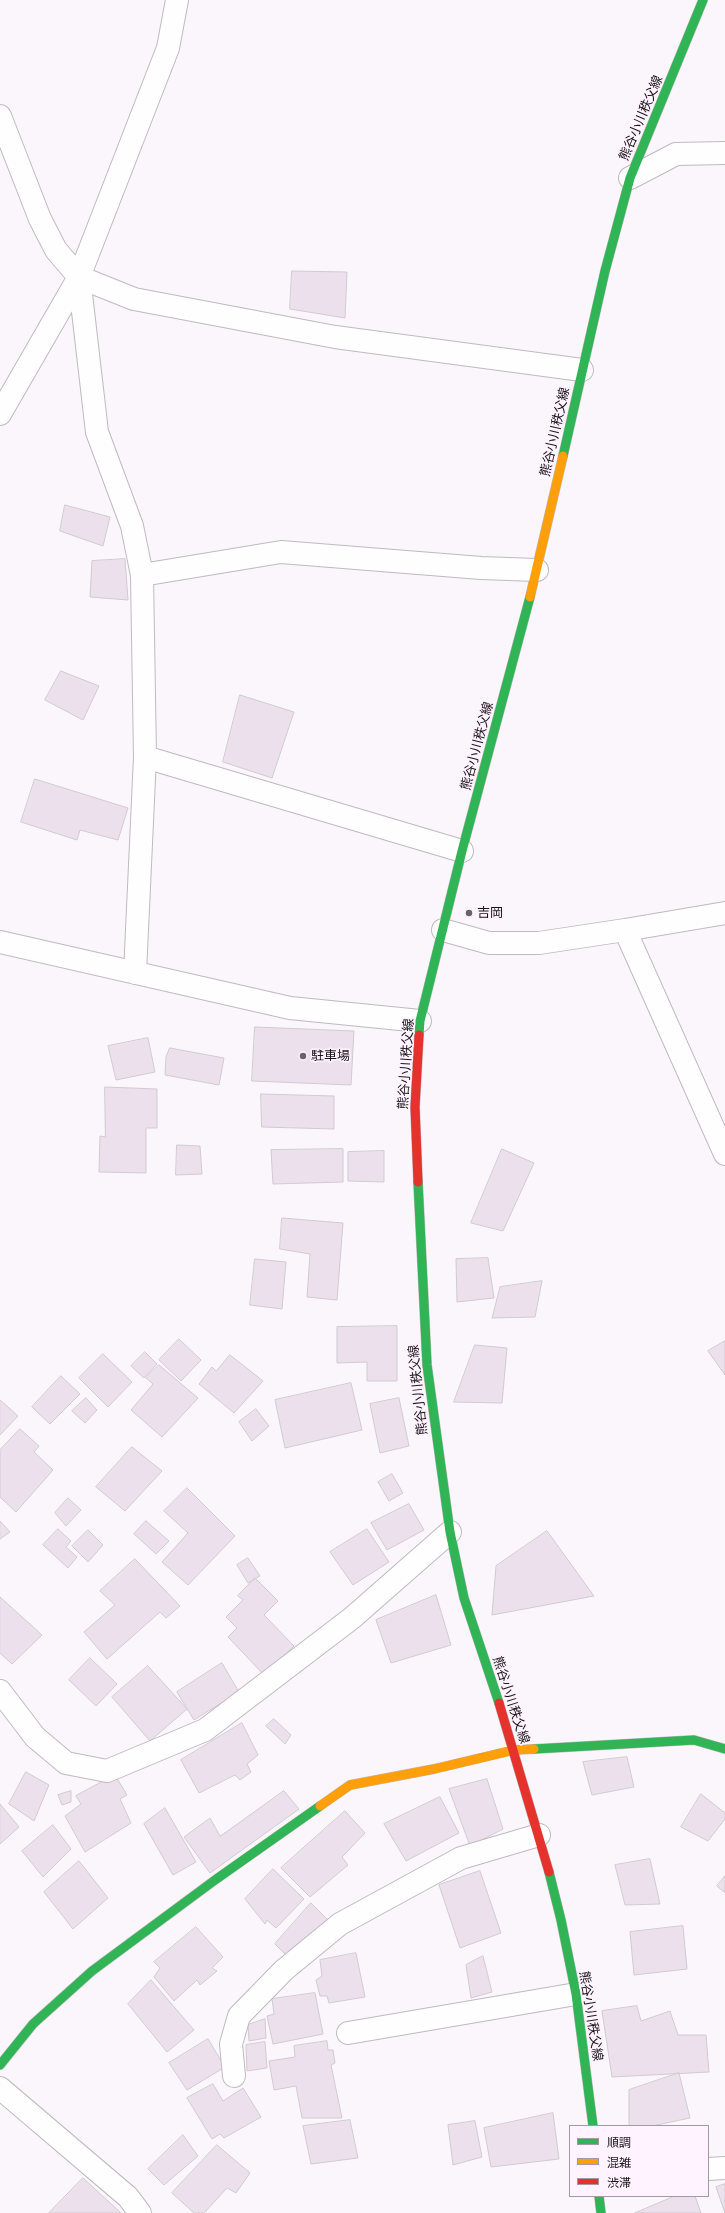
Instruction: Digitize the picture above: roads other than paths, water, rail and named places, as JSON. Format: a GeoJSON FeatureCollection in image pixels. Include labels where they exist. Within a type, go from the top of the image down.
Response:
{"type":"FeatureCollection","features":[{"type":"Feature","properties":{"kind":"main road","name":"熊谷小川秩父線"},"geometry":{"type":"LineString","coordinates":[[593,2125],[576,1994],[561,1920],[539,1835],[514,1750],[464,1598],[450,1532],[427,1365],[420,1250],[415,1107],[420,1021],[462,851],[537,570],[605,271],[630,178],[703,0]]}},
{"type":"Feature","properties":{"kind":"main road"},"geometry":{"type":"LineString","coordinates":[[0,2065],[33,2024],[92,1971],[227,1871],[350,1785],[434,1769],[514,1750],[694,1740],[725,1749]]}},
{"type":"Feature","properties":{"kind":"street"},"geometry":{"type":"LineString","coordinates":[[0,414],[79,277],[168,48],[177,0]]}},
{"type":"Feature","properties":{"kind":"street"},"geometry":{"type":"LineString","coordinates":[[0,116],[40,219],[56,250],[79,277],[134,299],[335,338],[582,370]]}},
{"type":"Feature","properties":{"kind":"street"},"geometry":{"type":"LineString","coordinates":[[630,178],[676,154],[725,153]]}},
{"type":"Feature","properties":{"kind":"street"},"geometry":{"type":"LineString","coordinates":[[79,277],[97,432],[132,526],[142,575],[145,756],[136,973]]}},
{"type":"Feature","properties":{"kind":"street"},"geometry":{"type":"LineString","coordinates":[[142,575],[281,552],[481,568],[537,570]]}},
{"type":"Feature","properties":{"kind":"street"},"geometry":{"type":"LineString","coordinates":[[145,756],[462,851]]}},
{"type":"Feature","properties":{"kind":"street"},"geometry":{"type":"LineString","coordinates":[[443,930],[489,943],[539,943],[725,913]]}},
{"type":"Feature","properties":{"kind":"street"},"geometry":{"type":"LineString","coordinates":[[625,930],[725,1154]]}},
{"type":"Feature","properties":{"kind":"street"},"geometry":{"type":"LineString","coordinates":[[0,942],[290,1008],[420,1021]]}},
{"type":"Feature","properties":{"kind":"street"},"geometry":{"type":"LineString","coordinates":[[0,1691],[35,1737],[66,1763],[107,1771],[205,1730],[352,1618],[450,1532]]}},
{"type":"Feature","properties":{"kind":"street"},"geometry":{"type":"LineString","coordinates":[[234,2076],[231,2044],[239,2016],[284,1970],[340,1924],[461,1858],[539,1835]]}},
{"type":"Feature","properties":{"kind":"street"},"geometry":{"type":"LineString","coordinates":[[348,2033],[576,1994]]}},
{"type":"Feature","properties":{"kind":"street"},"geometry":{"type":"LineString","coordinates":[[0,2088],[128,2197],[140,2213]]}},
{"type":"Feature","properties":{"kind":"street"},"geometry":{"type":"LineString","coordinates":[[709,2169],[725,2168]]}},
{"type":"Feature","properties":{"kind":"place","name":"吉岡"},"geometry":{"type":"Point","coordinates":[469,913]}},
{"type":"Feature","properties":{"kind":"place","name":"駐車場"},"geometry":{"type":"Point","coordinates":[303,1056]}}]}
